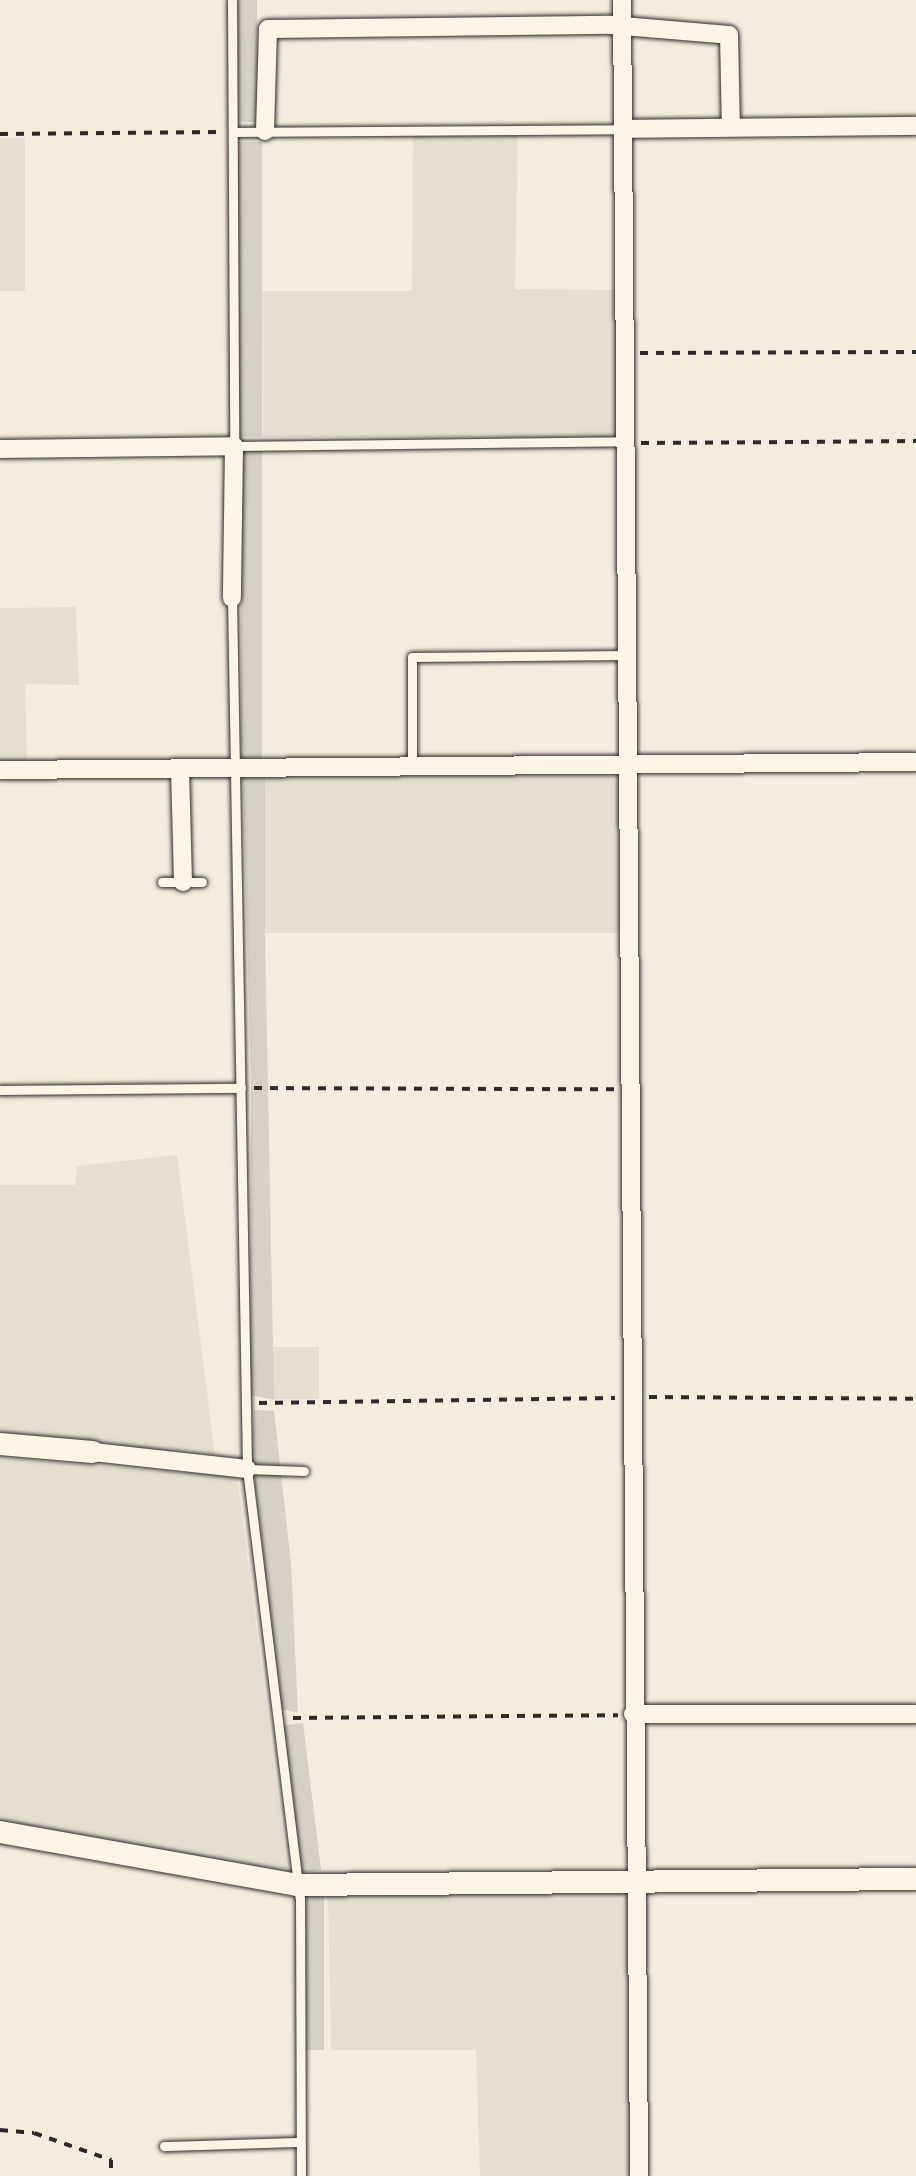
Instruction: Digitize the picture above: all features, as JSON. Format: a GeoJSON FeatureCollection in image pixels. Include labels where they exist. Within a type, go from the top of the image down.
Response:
{"type":"FeatureCollection","features":[{"type":"Feature","properties":{"kind":"street"},"geometry":{"type":"LineString","coordinates":[[622,0],[639,2176]]}},
{"type":"Feature","properties":{"kind":"street"},"geometry":{"type":"LineString","coordinates":[[265,131],[268,29],[622,27],[728,35],[731,128]]}},
{"type":"Feature","properties":{"kind":"street"},"geometry":{"type":"LineString","coordinates":[[622,129],[916,126]]}},
{"type":"Feature","properties":{"kind":"street"},"geometry":{"type":"LineString","coordinates":[[0,449],[234,446],[232,598]]}},
{"type":"Feature","properties":{"kind":"street"},"geometry":{"type":"LineString","coordinates":[[0,770],[916,762]]}},
{"type":"Feature","properties":{"kind":"street"},"geometry":{"type":"LineString","coordinates":[[180,768],[193,882]]}},
{"type":"Feature","properties":{"kind":"street"},"geometry":{"type":"LineString","coordinates":[[0,1444],[247,1469]]}},
{"type":"Feature","properties":{"kind":"street"},"geometry":{"type":"LineString","coordinates":[[633,1714],[916,1714]]}},
{"type":"Feature","properties":{"kind":"street"},"geometry":{"type":"LineString","coordinates":[[0,1832],[296,1886],[916,1879]]}},
{"type":"Feature","properties":{"kind":"lane"},"geometry":{"type":"LineString","coordinates":[[232,0],[234,446],[626,441]]}},
{"type":"Feature","properties":{"kind":"lane"},"geometry":{"type":"LineString","coordinates":[[233,132],[622,129]]}},
{"type":"Feature","properties":{"kind":"lane"},"geometry":{"type":"LineString","coordinates":[[232,598],[244,1404],[247,1469],[296,1886],[301,2176]]}},
{"type":"Feature","properties":{"kind":"lane"},"geometry":{"type":"LineString","coordinates":[[412,767],[412,657],[628,654]]}},
{"type":"Feature","properties":{"kind":"lane"},"geometry":{"type":"LineString","coordinates":[[162,882],[193,882]]}},
{"type":"Feature","properties":{"kind":"lane"},"geometry":{"type":"LineString","coordinates":[[0,1090],[241,1088]]}},
{"type":"Feature","properties":{"kind":"lane"},"geometry":{"type":"LineString","coordinates":[[247,1469],[304,1471]]}},
{"type":"Feature","properties":{"kind":"lane"},"geometry":{"type":"LineString","coordinates":[[164,2146],[300,2142]]}},
{"type":"Feature","properties":{"kind":"path"},"geometry":{"type":"LineString","coordinates":[[0,134],[233,132]]}},
{"type":"Feature","properties":{"kind":"path"},"geometry":{"type":"LineString","coordinates":[[625,353],[916,352]]}},
{"type":"Feature","properties":{"kind":"path"},"geometry":{"type":"LineString","coordinates":[[626,441],[916,441]]}},
{"type":"Feature","properties":{"kind":"path"},"geometry":{"type":"LineString","coordinates":[[241,1088],[629,1089]]}},
{"type":"Feature","properties":{"kind":"path"},"geometry":{"type":"LineString","coordinates":[[244,1404],[632,1397],[916,1399]]}},
{"type":"Feature","properties":{"kind":"path"},"geometry":{"type":"LineString","coordinates":[[278,1718],[633,1714]]}},
{"type":"Feature","properties":{"kind":"path"},"geometry":{"type":"LineString","coordinates":[[0,2130],[34,2133],[111,2160],[111,2176]]}},
{"type":"Feature","properties":{"kind":"shaded area"},"geometry":{"type":"Polygon","coordinates":[[[238,0],[257,0],[257,122],[238,122],[238,0]]]}},
{"type":"Feature","properties":{"kind":"shaded area"},"geometry":{"type":"Polygon","coordinates":[[[413,133],[518,133],[515,289],[616,290],[619,437],[263,437],[262,291],[412,291],[413,133]]]}},
{"type":"Feature","properties":{"kind":"shaded area"},"geometry":{"type":"Polygon","coordinates":[[[0,138],[25,138],[25,291],[0,291],[0,138]]]}},
{"type":"Feature","properties":{"kind":"shaded area"},"geometry":{"type":"Polygon","coordinates":[[[238,142],[262,142],[262,437],[238,437],[238,142]]]}},
{"type":"Feature","properties":{"kind":"shaded area"},"geometry":{"type":"Polygon","coordinates":[[[241,446],[262,446],[262,758],[241,758],[241,446]]]}},
{"type":"Feature","properties":{"kind":"shaded area"},"geometry":{"type":"Polygon","coordinates":[[[76,607],[79,685],[25,684],[27,762],[0,762],[0,608],[76,607]]]}},
{"type":"Feature","properties":{"kind":"shaded area"},"geometry":{"type":"Polygon","coordinates":[[[265,776],[619,776],[619,933],[265,933],[265,776]]]}},
{"type":"Feature","properties":{"kind":"shaded area"},"geometry":{"type":"Polygon","coordinates":[[[265,776],[274,1400],[250,1395],[251,1085],[243,777],[265,776]]]}},
{"type":"Feature","properties":{"kind":"shaded area"},"geometry":{"type":"Polygon","coordinates":[[[177,1155],[215,1455],[0,1434],[0,1185],[75,1185],[77,1166],[177,1155]]]}},
{"type":"Feature","properties":{"kind":"shaded area"},"geometry":{"type":"Polygon","coordinates":[[[272,1347],[319,1347],[319,1399],[272,1399],[272,1347]]]}},
{"type":"Feature","properties":{"kind":"shaded area"},"geometry":{"type":"Polygon","coordinates":[[[254,1410],[274,1411],[291,1563],[298,1713],[282,1709],[252,1459],[254,1410]]]}},
{"type":"Feature","properties":{"kind":"shaded area"},"geometry":{"type":"Polygon","coordinates":[[[0,1458],[237,1477],[288,1878],[0,1826],[0,1458]]]}},
{"type":"Feature","properties":{"kind":"shaded area"},"geometry":{"type":"Polygon","coordinates":[[[303,1723],[321,1870],[301,1872],[283,1725],[303,1723]]]}},
{"type":"Feature","properties":{"kind":"shaded area"},"geometry":{"type":"Polygon","coordinates":[[[630,1891],[632,2176],[480,2176],[476,2050],[331,2050],[328,1896],[630,1891]]]}},
{"type":"Feature","properties":{"kind":"shaded area"},"geometry":{"type":"Polygon","coordinates":[[[306,1895],[324,1895],[324,2050],[306,2050],[306,1895]]]}}]}
